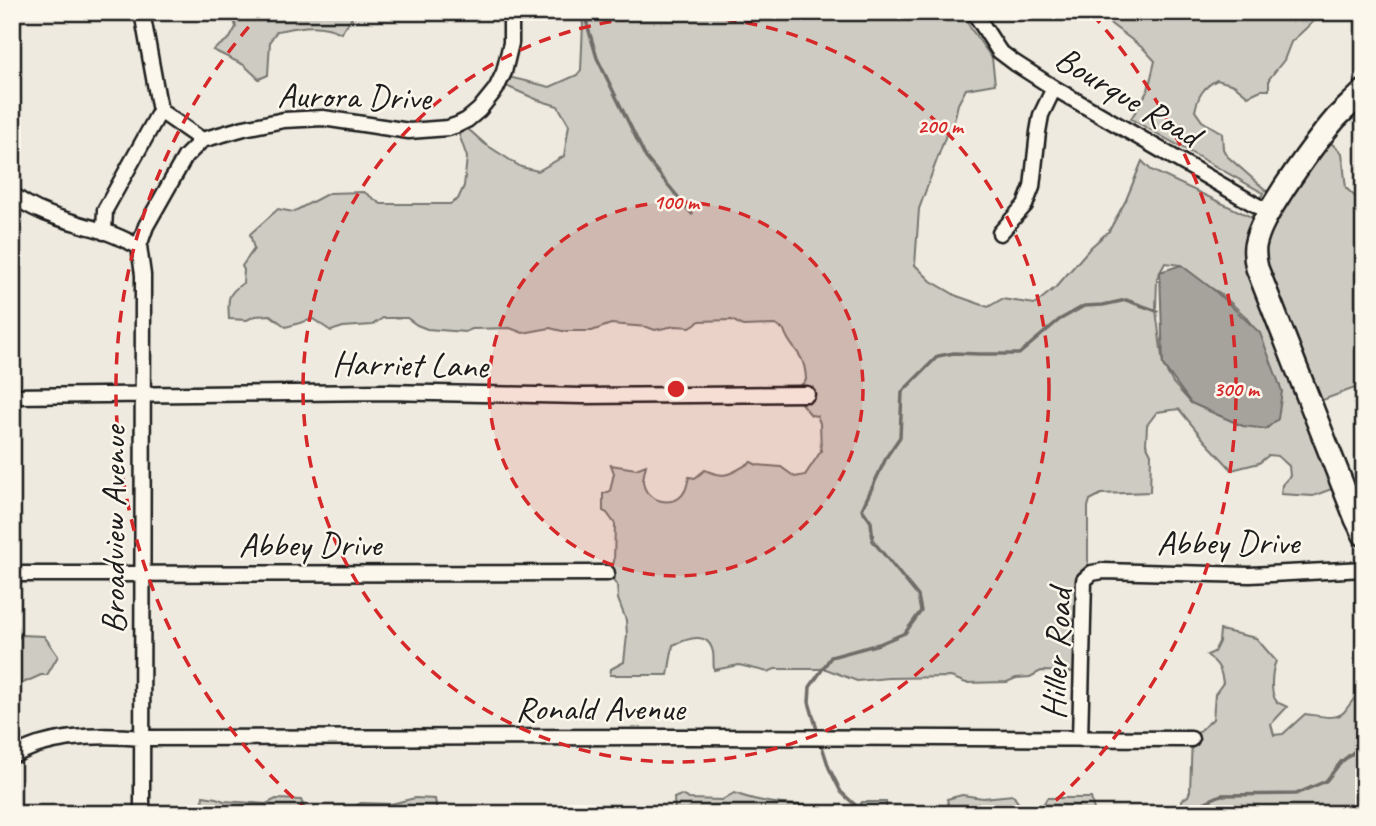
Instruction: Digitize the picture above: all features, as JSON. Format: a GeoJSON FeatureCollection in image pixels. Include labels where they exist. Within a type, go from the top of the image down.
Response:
{"type":"FeatureCollection","features":[{"type":"Feature","properties":{"kind":"street"},"geometry":{"type":"LineString","coordinates":[[104,232],[105,210],[160,111],[142,12]]}},
{"type":"Feature","properties":{"kind":"street","name":"Aurora Drive"},"geometry":{"type":"LineString","coordinates":[[202,140],[285,120],[323,118],[409,131],[457,125],[479,110],[496,89],[504,72],[511,43],[512,20],[509,12]]}},
{"type":"Feature","properties":{"kind":"street","name":"Bourque Road"},"geometry":{"type":"LineString","coordinates":[[974,12],[999,51],[1015,63],[1268,212]]}},
{"type":"Feature","properties":{"kind":"street"},"geometry":{"type":"LineString","coordinates":[[1000,233],[1025,205],[1032,187],[1041,115],[1054,88]]}},
{"type":"Feature","properties":{"kind":"street"},"geometry":{"type":"LineString","coordinates":[[1364,91],[1337,118],[1298,167],[1268,212],[1255,246],[1254,257],[1364,535]]}},
{"type":"Feature","properties":{"kind":"street"},"geometry":{"type":"LineString","coordinates":[[12,194],[59,219],[139,246],[146,226],[185,158],[202,140],[160,111]]}},
{"type":"Feature","properties":{"kind":"street","name":"Broadview Avenue"},"geometry":{"type":"LineString","coordinates":[[139,246],[143,275],[142,814]]}},
{"type":"Feature","properties":{"kind":"street","name":"Harriet Lane"},"geometry":{"type":"LineString","coordinates":[[12,396],[385,392],[583,396],[807,394]]}},
{"type":"Feature","properties":{"kind":"street","name":"Abbey Drive"},"geometry":{"type":"LineString","coordinates":[[1092,573],[1104,571],[1250,575],[1364,569]]}},
{"type":"Feature","properties":{"kind":"street","name":"Abbey Drive"},"geometry":{"type":"LineString","coordinates":[[12,574],[607,573]]}},
{"type":"Feature","properties":{"kind":"street","name":"Hiller Road"},"geometry":{"type":"LineString","coordinates":[[1080,739],[1084,580],[1092,573]]}},
{"type":"Feature","properties":{"kind":"street","name":"Ronald Avenue"},"geometry":{"type":"LineString","coordinates":[[12,756],[38,745],[70,738],[120,736],[1191,739]]}},
{"type":"Feature","properties":{"kind":"shaded area"},"geometry":{"type":"Polygon","coordinates":[[[232,12],[356,12],[341,33],[317,26],[277,31],[270,41],[268,75],[259,79],[244,65],[213,50],[230,38],[236,27],[232,12]]]}},
{"type":"Feature","properties":{"kind":"shaded area"},"geometry":{"type":"Polygon","coordinates":[[[575,12],[962,12],[992,58],[995,84],[966,89],[958,104],[952,130],[947,132],[919,209],[915,265],[931,281],[957,296],[988,307],[1002,299],[1035,304],[1056,287],[1109,231],[1126,200],[1142,161],[1151,170],[1251,217],[1263,193],[1131,119],[1148,90],[1155,61],[1144,49],[1095,12],[1311,12],[1315,20],[1291,42],[1284,60],[1269,79],[1269,90],[1261,90],[1248,96],[1234,85],[1217,80],[1202,92],[1195,111],[1202,121],[1222,133],[1223,149],[1227,156],[1268,192],[1286,180],[1321,134],[1342,153],[1346,188],[1364,205],[1364,387],[1360,386],[1309,405],[1337,487],[1313,496],[1281,494],[1282,485],[1290,476],[1289,466],[1278,456],[1269,455],[1259,463],[1232,470],[1179,409],[1157,412],[1147,425],[1146,444],[1151,454],[1150,492],[1101,494],[1090,500],[1088,575],[1077,672],[1041,671],[1030,677],[1007,682],[966,683],[951,677],[857,681],[826,669],[775,669],[768,672],[739,665],[714,670],[710,645],[707,641],[696,638],[673,645],[668,675],[610,675],[611,669],[624,662],[627,635],[617,585],[605,572],[614,562],[615,524],[603,511],[603,494],[610,491],[614,473],[611,465],[636,469],[646,465],[643,480],[645,488],[652,497],[662,501],[679,498],[686,489],[689,477],[695,478],[705,470],[724,475],[751,462],[781,467],[795,477],[805,475],[821,451],[820,423],[817,416],[811,415],[793,394],[806,380],[805,370],[784,330],[775,325],[743,326],[732,320],[700,321],[690,327],[675,326],[655,330],[611,324],[592,331],[562,331],[550,328],[523,333],[510,328],[472,329],[465,332],[427,329],[407,318],[383,318],[372,325],[343,327],[331,331],[313,319],[286,327],[270,315],[255,316],[247,320],[229,319],[231,294],[243,283],[242,266],[254,249],[250,234],[278,209],[293,212],[329,193],[364,192],[381,204],[450,204],[458,199],[464,186],[467,157],[455,123],[459,121],[485,144],[521,167],[538,171],[564,156],[569,125],[558,106],[497,82],[500,75],[550,87],[577,75],[581,70],[581,16],[575,12]],[[1165,263],[1157,278],[1156,310],[1163,365],[1173,383],[1191,403],[1243,426],[1259,335],[1245,316],[1220,293],[1196,280],[1181,265],[1165,263]]]}},
{"type":"Feature","properties":{"kind":"shaded area"},"geometry":{"type":"Polygon","coordinates":[[[1181,265],[1214,290],[1260,333],[1282,391],[1278,419],[1266,429],[1243,426],[1191,403],[1163,365],[1160,272],[1181,265]]]}},
{"type":"Feature","properties":{"kind":"shaded area"},"geometry":{"type":"Polygon","coordinates":[[[1220,630],[1256,638],[1276,661],[1272,676],[1274,698],[1287,707],[1271,724],[1274,735],[1283,734],[1305,714],[1326,717],[1340,715],[1358,695],[1359,681],[1364,680],[1364,814],[1179,814],[1182,800],[1190,791],[1192,738],[1213,719],[1215,694],[1223,683],[1218,667],[1207,655],[1214,652],[1219,642],[1220,630]]]}},
{"type":"Feature","properties":{"kind":"shaded area"},"geometry":{"type":"Polygon","coordinates":[[[20,635],[44,636],[58,656],[47,675],[12,688],[12,641],[20,635]]]}},
{"type":"Feature","properties":{"kind":"shaded area"},"geometry":{"type":"Polygon","coordinates":[[[734,793],[752,799],[808,806],[816,814],[675,814],[674,798],[681,795],[689,799],[722,800],[734,793]]]}},
{"type":"Feature","properties":{"kind":"shaded area"},"geometry":{"type":"Polygon","coordinates":[[[962,795],[983,798],[1013,795],[1021,807],[1027,809],[1042,807],[1047,798],[1091,798],[1095,814],[944,814],[949,808],[947,799],[962,795]]]}},
{"type":"Feature","properties":{"kind":"shaded area"},"geometry":{"type":"Polygon","coordinates":[[[203,796],[224,801],[266,804],[276,799],[301,800],[307,814],[196,814],[201,808],[203,796]]]}},
{"type":"Feature","properties":{"kind":"shaded area"},"geometry":{"type":"Polygon","coordinates":[[[415,798],[435,799],[440,814],[337,814],[361,803],[391,804],[415,798]]]}},
{"type":"Feature","properties":{"kind":"shaded area"},"geometry":{"type":"Polygon","coordinates":[[[862,802],[886,802],[887,814],[852,814],[862,802]]]}},
{"type":"Feature","properties":{"kind":"waterway"},"geometry":{"type":"LineString","coordinates":[[587,12],[587,24],[597,58],[646,158],[692,214]]}},
{"type":"Feature","properties":{"kind":"waterway"},"geometry":{"type":"LineString","coordinates":[[818,733],[809,702],[810,687],[831,657],[879,644],[905,633],[921,611],[918,596],[873,541],[871,522],[862,509],[887,456],[900,437],[902,392],[938,356],[954,353],[1019,354],[1059,320],[1084,306],[1126,300],[1157,311]]}},
{"type":"Feature","properties":{"kind":"waterway"},"geometry":{"type":"LineString","coordinates":[[820,740],[829,768],[841,792],[865,814]]}},
{"type":"Feature","properties":{"kind":"waterway"},"geometry":{"type":"LineString","coordinates":[[1189,814],[1201,804],[1221,795],[1296,794],[1326,781],[1341,762],[1364,744]]}}]}
